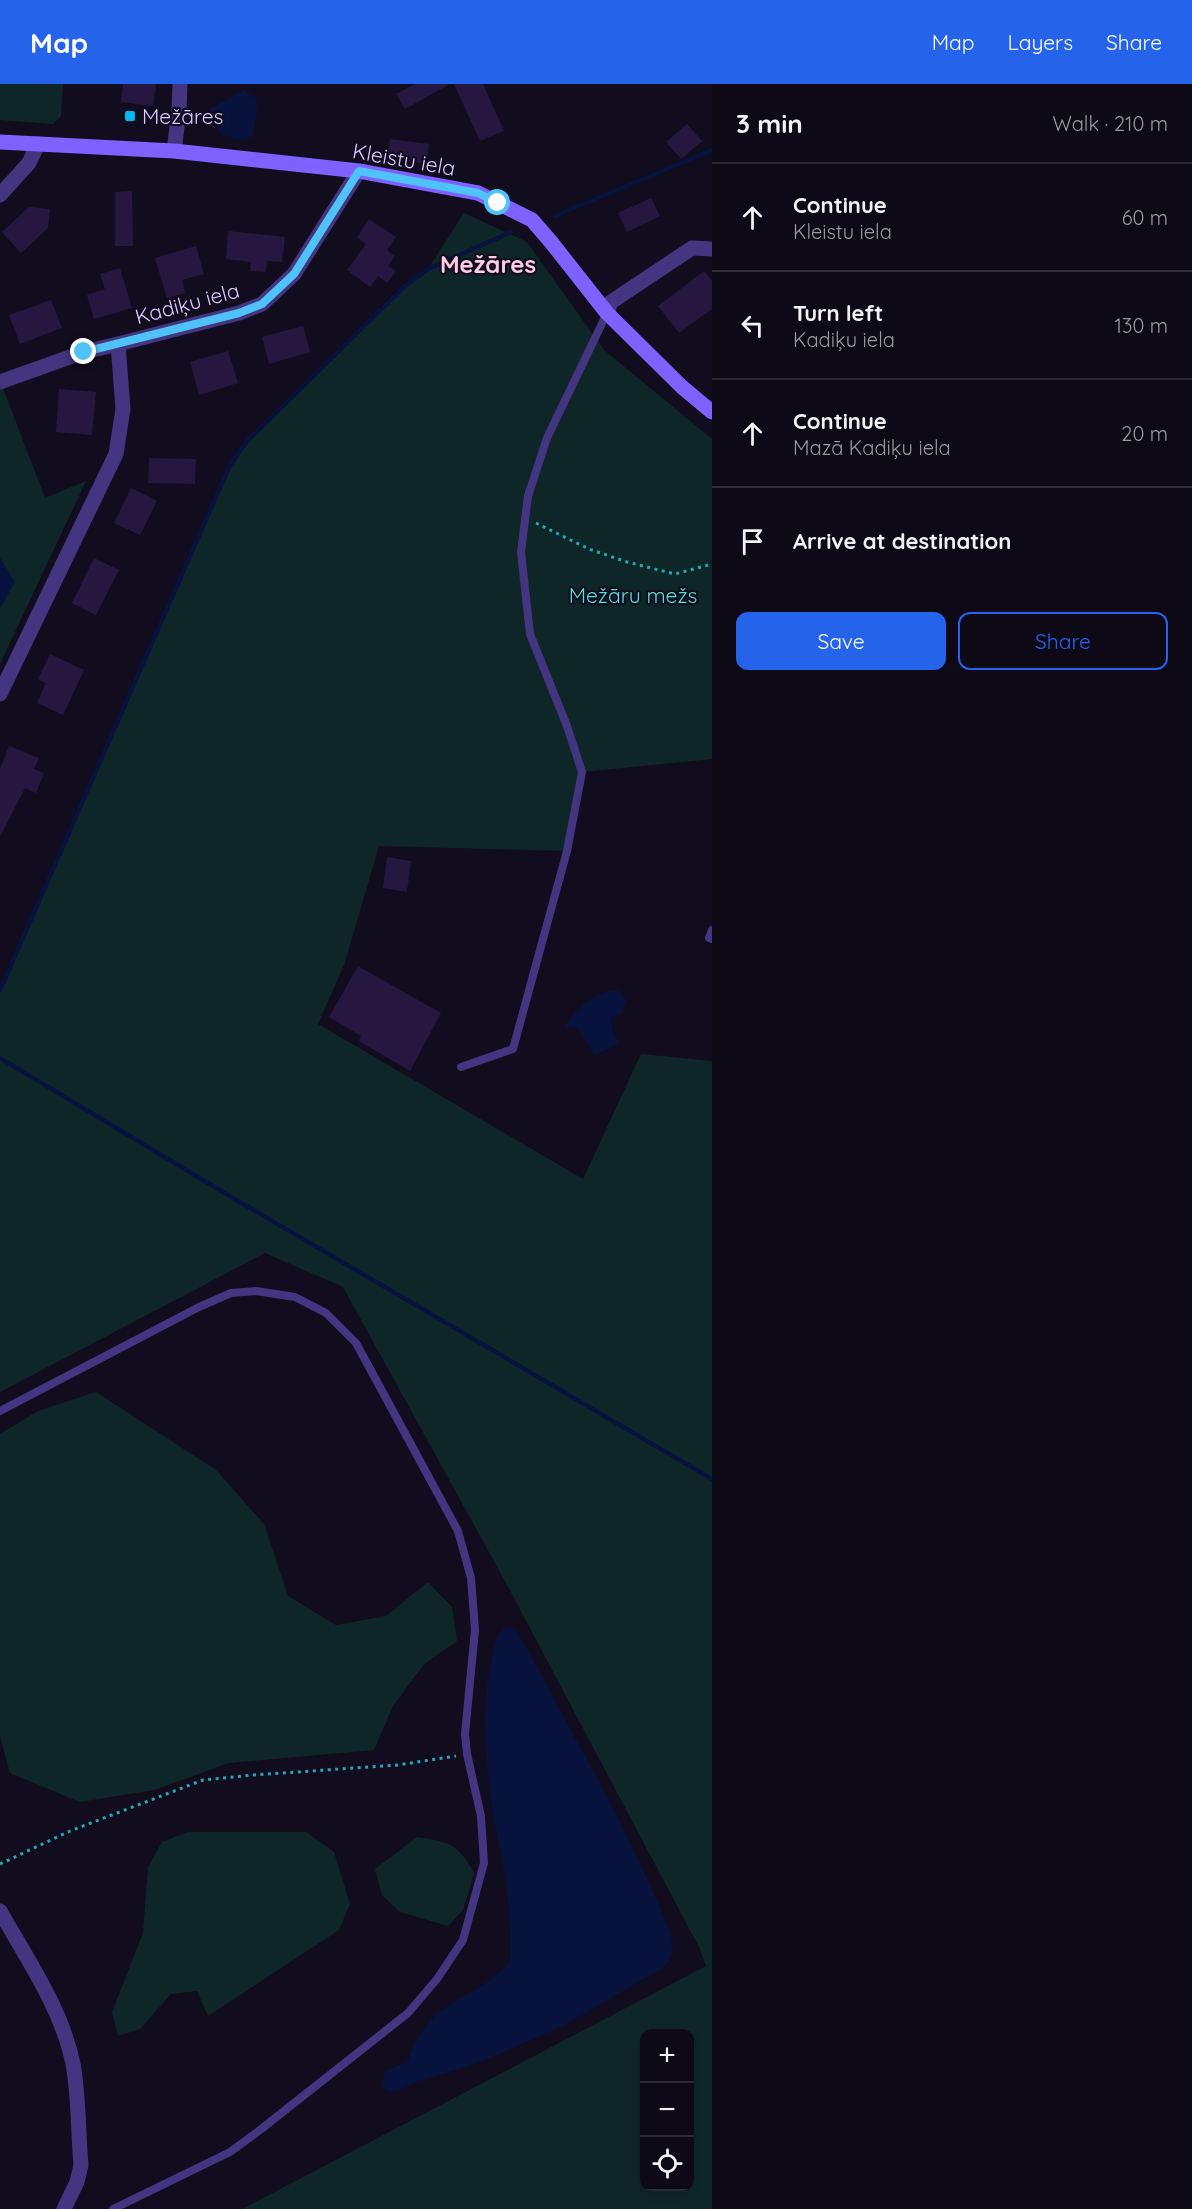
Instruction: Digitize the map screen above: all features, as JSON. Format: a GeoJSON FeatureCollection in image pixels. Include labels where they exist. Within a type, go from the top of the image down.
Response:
{"type":"FeatureCollection","features":[{"type":"Feature","properties":{"kind":"street"},"geometry":{"type":"LineString","coordinates":[[174,151],[180,84]]}},
{"type":"Feature","properties":{"kind":"street","name":"Kleistu iela"},"geometry":{"type":"LineString","coordinates":[[0,142],[174,151],[359,171],[478,193],[532,220],[607,313],[682,387],[712,412]]}},
{"type":"Feature","properties":{"kind":"street"},"geometry":{"type":"LineString","coordinates":[[0,195],[29,163],[38,144]]}},
{"type":"Feature","properties":{"kind":"street","name":"Kadiķu iela"},"geometry":{"type":"LineString","coordinates":[[0,694],[116,454],[123,409],[118,344],[239,313],[262,304],[294,274],[359,171]]}},
{"type":"Feature","properties":{"kind":"street"},"geometry":{"type":"LineString","coordinates":[[607,313],[611,302],[693,248],[712,249]]}},
{"type":"Feature","properties":{"kind":"street"},"geometry":{"type":"LineString","coordinates":[[0,382],[84,352],[118,344]]}},
{"type":"Feature","properties":{"kind":"street"},"geometry":{"type":"LineString","coordinates":[[0,1911],[44,1988],[62,2027],[73,2065],[81,2165],[77,2182],[64,2209]]}},
{"type":"Feature","properties":{"kind":"lane"},"geometry":{"type":"LineString","coordinates":[[461,1067],[513,1049],[567,851],[582,772],[567,726],[530,634],[521,552],[528,496],[547,438],[607,313]]}},
{"type":"Feature","properties":{"kind":"lane"},"geometry":{"type":"LineString","coordinates":[[712,930],[709,938],[712,939]]}},
{"type":"Feature","properties":{"kind":"lane"},"geometry":{"type":"LineString","coordinates":[[0,1411],[199,1306],[231,1293],[256,1291],[296,1297],[326,1313],[356,1343],[458,1531],[471,1578],[475,1630],[465,1734],[467,1754],[481,1816],[483,1863],[463,1940],[437,1979],[408,2013],[230,2152],[113,2209]]}},
{"type":"Feature","properties":{"kind":"path"},"geometry":{"type":"LineString","coordinates":[[525,518],[589,549],[627,562],[675,574],[712,564]]}},
{"type":"Feature","properties":{"kind":"path"},"geometry":{"type":"LineString","coordinates":[[0,1864],[70,1831],[203,1780],[253,1774],[398,1765],[467,1754]]}},
{"type":"Feature","properties":{"kind":"green space"},"geometry":{"type":"Polygon","coordinates":[[[0,84],[63,84],[61,116],[53,124],[0,120],[0,84]]]}},
{"type":"Feature","properties":{"kind":"green space","name":"Mežāru mežs"},"geometry":{"type":"Polygon","coordinates":[[[464,213],[527,242],[604,350],[712,439],[712,759],[582,772],[567,851],[379,846],[344,965],[318,1024],[583,1179],[641,1054],[712,1061],[712,2209],[242,2209],[706,1966],[700,1949],[506,1583],[343,1287],[265,1253],[0,1392],[0,990],[229,467],[246,442],[405,286],[428,269],[464,213]]]}},
{"type":"Feature","properties":{"kind":"green space"},"geometry":{"type":"Polygon","coordinates":[[[3,388],[45,498],[86,481],[0,664],[0,389],[3,388]]]}},
{"type":"Feature","properties":{"kind":"green space"},"geometry":{"type":"Polygon","coordinates":[[[96,1392],[216,1470],[264,1524],[288,1596],[336,1625],[386,1616],[428,1582],[452,1607],[457,1641],[424,1664],[393,1706],[374,1750],[229,1763],[154,1790],[80,1802],[10,1773],[0,1736],[0,1434],[38,1411],[96,1392]]]}},
{"type":"Feature","properties":{"kind":"green space"},"geometry":{"type":"Polygon","coordinates":[[[188,1832],[306,1832],[334,1852],[350,1904],[339,1930],[208,2016],[197,1991],[171,1994],[140,2029],[118,2036],[112,2012],[143,1933],[148,1867],[162,1842],[188,1832]]]}},
{"type":"Feature","properties":{"kind":"green space"},"geometry":{"type":"Polygon","coordinates":[[[417,1837],[452,1846],[463,1856],[474,1873],[463,1910],[448,1926],[400,1912],[382,1895],[375,1869],[417,1837]]]}},
{"type":"Feature","properties":{"kind":"shaded area"},"geometry":{"type":"Polygon","coordinates":[[[244,90],[256,98],[257,113],[252,137],[239,139],[221,135],[209,109],[244,90]]]}},
{"type":"Feature","properties":{"kind":"shaded area"},"geometry":{"type":"Polygon","coordinates":[[[0,558],[15,582],[0,608],[0,558]]]}},
{"type":"Feature","properties":{"kind":"shaded area"},"geometry":{"type":"Polygon","coordinates":[[[618,990],[626,1000],[622,1014],[611,1018],[613,1031],[619,1044],[595,1055],[577,1027],[564,1028],[574,1014],[594,997],[618,990]]]}},
{"type":"Feature","properties":{"kind":"shaded area"},"geometry":{"type":"Polygon","coordinates":[[[505,1628],[511,1628],[519,1634],[617,1815],[662,1911],[673,1949],[670,1960],[661,1969],[563,2026],[490,2058],[421,2080],[396,2092],[388,2091],[382,2086],[385,2071],[407,2062],[418,2038],[430,2021],[443,2009],[498,1974],[510,1959],[507,1895],[488,1779],[485,1732],[487,1684],[491,1661],[497,1638],[505,1628]]]}},
{"type":"Feature","properties":{"kind":"building"},"geometry":{"type":"Polygon","coordinates":[[[123,84],[156,84],[153,106],[121,102],[123,84]]]}},
{"type":"Feature","properties":{"kind":"building"},"geometry":{"type":"Polygon","coordinates":[[[415,84],[450,84],[405,109],[396,94],[415,84]]]}},
{"type":"Feature","properties":{"kind":"building"},"geometry":{"type":"Polygon","coordinates":[[[454,84],[483,84],[504,131],[480,141],[454,84]]]}},
{"type":"Feature","properties":{"kind":"building"},"geometry":{"type":"Polygon","coordinates":[[[687,124],[702,141],[681,159],[666,142],[687,124]]]}},
{"type":"Feature","properties":{"kind":"building"},"geometry":{"type":"Polygon","coordinates":[[[390,139],[429,144],[427,164],[387,158],[390,139]]]}},
{"type":"Feature","properties":{"kind":"building"},"geometry":{"type":"Polygon","coordinates":[[[132,191],[133,246],[115,246],[115,192],[132,191]]]}},
{"type":"Feature","properties":{"kind":"building"},"geometry":{"type":"Polygon","coordinates":[[[651,198],[660,216],[627,232],[618,213],[651,198]]]}},
{"type":"Feature","properties":{"kind":"building"},"geometry":{"type":"Polygon","coordinates":[[[29,207],[50,209],[48,228],[21,253],[2,232],[29,207]]]}},
{"type":"Feature","properties":{"kind":"building"},"geometry":{"type":"Polygon","coordinates":[[[369,219],[396,237],[387,250],[395,256],[388,266],[396,271],[387,283],[378,276],[370,287],[347,270],[366,244],[357,237],[369,219]]]}},
{"type":"Feature","properties":{"kind":"building"},"geometry":{"type":"Polygon","coordinates":[[[228,231],[285,237],[282,262],[267,261],[266,272],[250,271],[251,262],[226,259],[228,231]]]}},
{"type":"Feature","properties":{"kind":"building"},"geometry":{"type":"Polygon","coordinates":[[[196,246],[204,274],[182,280],[185,293],[167,298],[155,258],[196,246]]]}},
{"type":"Feature","properties":{"kind":"building"},"geometry":{"type":"Polygon","coordinates":[[[120,268],[132,308],[94,319],[87,295],[105,289],[100,274],[120,268]]]}},
{"type":"Feature","properties":{"kind":"building"},"geometry":{"type":"Polygon","coordinates":[[[704,271],[712,281],[712,309],[679,333],[658,306],[704,271]]]}},
{"type":"Feature","properties":{"kind":"building"},"geometry":{"type":"Polygon","coordinates":[[[51,300],[62,328],[20,344],[9,315],[51,300]]]}},
{"type":"Feature","properties":{"kind":"building"},"geometry":{"type":"Polygon","coordinates":[[[303,326],[310,352],[269,364],[262,337],[303,326]]]}},
{"type":"Feature","properties":{"kind":"building"},"geometry":{"type":"Polygon","coordinates":[[[228,351],[238,383],[199,395],[190,362],[228,351]]]}},
{"type":"Feature","properties":{"kind":"building"},"geometry":{"type":"Polygon","coordinates":[[[59,389],[96,392],[92,435],[56,432],[59,389]]]}},
{"type":"Feature","properties":{"kind":"building"},"geometry":{"type":"Polygon","coordinates":[[[149,458],[196,459],[195,484],[148,483],[149,458]]]}},
{"type":"Feature","properties":{"kind":"building"},"geometry":{"type":"Polygon","coordinates":[[[131,488],[157,501],[140,535],[114,523],[131,488]]]}},
{"type":"Feature","properties":{"kind":"building"},"geometry":{"type":"Polygon","coordinates":[[[94,558],[119,570],[96,615],[72,603],[94,558]]]}},
{"type":"Feature","properties":{"kind":"building"},"geometry":{"type":"Polygon","coordinates":[[[50,654],[84,670],[63,715],[37,703],[46,683],[38,679],[50,654]]]}},
{"type":"Feature","properties":{"kind":"building"},"geometry":{"type":"Polygon","coordinates":[[[9,746],[39,758],[34,769],[44,773],[36,793],[25,788],[0,837],[0,769],[9,746]]]}},
{"type":"Feature","properties":{"kind":"building"},"geometry":{"type":"Polygon","coordinates":[[[387,857],[411,861],[407,892],[383,888],[387,857]]]}},
{"type":"Feature","properties":{"kind":"building"},"geometry":{"type":"Polygon","coordinates":[[[358,966],[441,1013],[410,1071],[359,1041],[361,1036],[329,1017],[358,966]]]}},
{"type":"Feature","properties":{"kind":"waterway"},"geometry":{"type":"LineString","coordinates":[[555,216],[712,150]]}},
{"type":"Feature","properties":{"kind":"waterway"},"geometry":{"type":"LineString","coordinates":[[0,990],[229,467],[246,442],[405,286],[428,269],[511,232]]}},
{"type":"Feature","properties":{"kind":"waterway"},"geometry":{"type":"LineString","coordinates":[[0,1058],[228,1195],[712,1479]]}},
{"type":"Feature","properties":{"kind":"place","name":"Mežāres"},"geometry":{"type":"Point","coordinates":[130,116]}},
{"type":"Feature","properties":{"kind":"district","name":"Mežāres"},"geometry":{"type":"Point","coordinates":[488,264]}},
{"type":"Feature","properties":{"kind":"route"},"geometry":{"type":"LineString","coordinates":[[84,352],[239,313],[262,304],[294,274],[359,171],[478,193],[498,203]]}}]}
